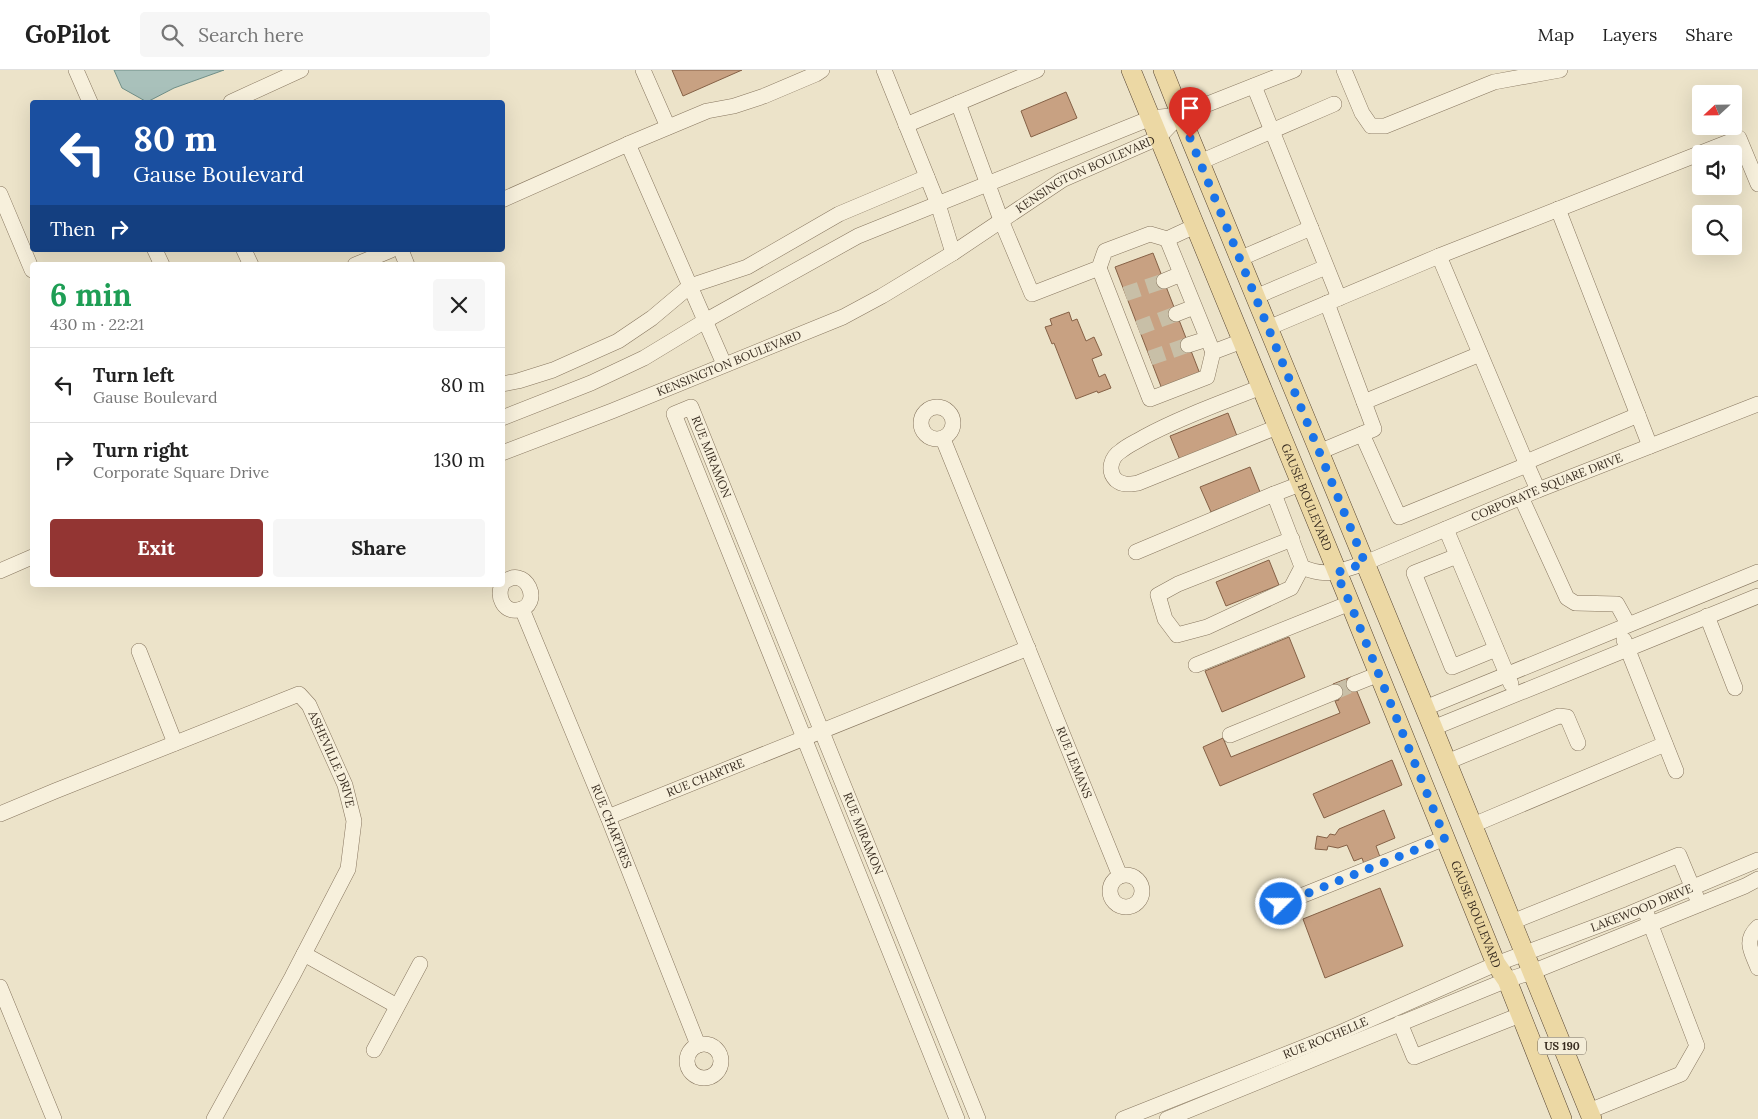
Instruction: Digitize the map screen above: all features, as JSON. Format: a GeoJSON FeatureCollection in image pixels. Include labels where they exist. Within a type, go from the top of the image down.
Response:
{"type":"FeatureCollection","features":[{"type":"Feature","properties":{"kind":"main road","name":"GAUSE BOULEVARD"},"geometry":{"type":"LineString","coordinates":[[1130,70],[1350,603],[1496,964],[1506,980],[1562,1119]]}},
{"type":"Feature","properties":{"kind":"main road","name":"US 190"},"geometry":{"type":"LineString","coordinates":[[1164,70],[1180,114],[1591,1115]]}},
{"type":"Feature","properties":{"kind":"street"},"geometry":{"type":"LineString","coordinates":[[76,70],[89,100]]}},
{"type":"Feature","properties":{"kind":"street"},"geometry":{"type":"LineString","coordinates":[[234,100],[301,70]]}},
{"type":"Feature","properties":{"kind":"street"},"geometry":{"type":"LineString","coordinates":[[642,70],[668,127]]}},
{"type":"Feature","properties":{"kind":"street"},"geometry":{"type":"LineString","coordinates":[[505,199],[707,110],[734,106],[764,96],[822,70]]}},
{"type":"Feature","properties":{"kind":"street"},"geometry":{"type":"LineString","coordinates":[[884,70],[938,204],[953,253]]}},
{"type":"Feature","properties":{"kind":"street"},"geometry":{"type":"LineString","coordinates":[[906,125],[1037,70]]}},
{"type":"Feature","properties":{"kind":"street"},"geometry":{"type":"LineString","coordinates":[[1180,114],[1294,70]]}},
{"type":"Feature","properties":{"kind":"street"},"geometry":{"type":"LineString","coordinates":[[1344,70],[1366,120],[1371,126],[1385,126],[1494,82],[1560,70]]}},
{"type":"Feature","properties":{"kind":"street"},"geometry":{"type":"LineString","coordinates":[[1254,86],[1326,267],[1333,301],[1374,429],[1319,452]]}},
{"type":"Feature","properties":{"kind":"street"},"geometry":{"type":"LineString","coordinates":[[958,103],[987,184],[1032,294],[1099,268],[1105,251],[1150,234],[1167,239],[1195,226]]}},
{"type":"Feature","properties":{"kind":"street"},"geometry":{"type":"LineString","coordinates":[[1200,162],[1334,104]]}},
{"type":"Feature","properties":{"kind":"street","name":"KENSINGTON BOULEVARD"},"geometry":{"type":"LineString","coordinates":[[505,417],[591,383],[644,358],[705,321],[858,236],[1151,118],[1180,114]]}},
{"type":"Feature","properties":{"kind":"street","name":"KENSINGTON BOULEVARD"},"geometry":{"type":"LineString","coordinates":[[505,452],[612,411],[843,317],[953,253],[1062,180],[1158,138],[1180,114]]}},
{"type":"Feature","properties":{"kind":"street"},"geometry":{"type":"LineString","coordinates":[[1268,328],[1439,256],[1739,138],[1758,184]]}},
{"type":"Feature","properties":{"kind":"street"},"geometry":{"type":"LineString","coordinates":[[628,144],[724,364]]}},
{"type":"Feature","properties":{"kind":"street"},"geometry":{"type":"LineString","coordinates":[[505,383],[553,370],[618,341],[652,318],[690,286],[748,266],[839,214],[927,177]]}},
{"type":"Feature","properties":{"kind":"street"},"geometry":{"type":"LineString","coordinates":[[0,194],[30,265]]}},
{"type":"Feature","properties":{"kind":"street"},"geometry":{"type":"LineString","coordinates":[[1558,209],[1650,446]]}},
{"type":"Feature","properties":{"kind":"street"},"geometry":{"type":"LineString","coordinates":[[1240,258],[1311,228]]}},
{"type":"Feature","properties":{"kind":"street"},"geometry":{"type":"LineString","coordinates":[[1099,268],[1118,297],[1131,330],[1143,361],[1150,399],[1207,378],[1210,346],[1167,239]]}},
{"type":"Feature","properties":{"kind":"street"},"geometry":{"type":"LineString","coordinates":[[362,262],[386,252]]}},
{"type":"Feature","properties":{"kind":"street"},"geometry":{"type":"LineString","coordinates":[[1439,256],[1538,490]]}},
{"type":"Feature","properties":{"kind":"street"},"geometry":{"type":"LineString","coordinates":[[1255,296],[1326,267]]}},
{"type":"Feature","properties":{"kind":"street"},"geometry":{"type":"LineString","coordinates":[[1164,281],[1181,274]]}},
{"type":"Feature","properties":{"kind":"street"},"geometry":{"type":"LineString","coordinates":[[1176,314],[1194,307]]}},
{"type":"Feature","properties":{"kind":"street"},"geometry":{"type":"LineString","coordinates":[[1188,345],[1210,346],[1242,341]]}},
{"type":"Feature","properties":{"kind":"street"},"geometry":{"type":"LineString","coordinates":[[1364,402],[1480,354]]}},
{"type":"Feature","properties":{"kind":"street"},"geometry":{"type":"LineString","coordinates":[[1260,388],[1167,424],[1120,451],[1113,458],[1110,468],[1113,476],[1118,482],[1127,485],[1138,483],[1277,427]]}},
{"type":"Feature","properties":{"kind":"street","name":"CORPORATE SQUARE DRIVE"},"geometry":{"type":"LineString","coordinates":[[1336,573],[1365,563],[1538,490],[1758,404]]}},
{"type":"Feature","properties":{"kind":"street","name":"RUE MIRAMON"},"geometry":{"type":"LineString","coordinates":[[957,1119],[674,414],[691,407],[978,1119]]}},
{"type":"Feature","properties":{"kind":"street"},"geometry":{"type":"LineString","coordinates":[[1362,434],[1399,517],[1638,416]]}},
{"type":"Feature","properties":{"kind":"street","name":"RUE LEMANS"},"geometry":{"type":"LineString","coordinates":[[943,439],[1120,876]]}},
{"type":"Feature","properties":{"kind":"street"},"geometry":{"type":"LineString","coordinates":[[1136,552],[1300,484]]}},
{"type":"Feature","properties":{"kind":"street"},"geometry":{"type":"LineString","coordinates":[[1274,494],[1302,566],[1315,573],[1336,573]]}},
{"type":"Feature","properties":{"kind":"street"},"geometry":{"type":"LineString","coordinates":[[1521,497],[1567,598],[1575,603],[1617,604],[1624,626],[1627,649],[1676,770]]}},
{"type":"Feature","properties":{"kind":"street"},"geometry":{"type":"LineString","coordinates":[[1446,529],[1515,694]]}},
{"type":"Feature","properties":{"kind":"street"},"geometry":{"type":"LineString","coordinates":[[1292,539],[1178,584],[1158,595],[1165,619],[1177,635],[1207,627],[1291,588],[1302,566]]}},
{"type":"Feature","properties":{"kind":"street"},"geometry":{"type":"LineString","coordinates":[[1457,556],[1414,573],[1452,667],[1496,649]]}},
{"type":"Feature","properties":{"kind":"street"},"geometry":{"type":"LineString","coordinates":[[0,570],[30,558]]}},
{"type":"Feature","properties":{"kind":"street"},"geometry":{"type":"LineString","coordinates":[[1425,708],[1758,572]]}},
{"type":"Feature","properties":{"kind":"street"},"geometry":{"type":"LineString","coordinates":[[502,587],[500,595],[503,604],[512,610],[522,608],[530,601],[532,596],[529,585],[516,578],[505,582]]}},
{"type":"Feature","properties":{"kind":"street"},"geometry":{"type":"LineString","coordinates":[[1433,728],[1707,616],[1757,600]]}},
{"type":"Feature","properties":{"kind":"street"},"geometry":{"type":"LineString","coordinates":[[1196,665],[1350,603]]}},
{"type":"Feature","properties":{"kind":"street","name":"RUE CHARTRES"},"geometry":{"type":"LineString","coordinates":[[522,608],[608,817],[698,1045]]}},
{"type":"Feature","properties":{"kind":"street"},"geometry":{"type":"LineString","coordinates":[[1707,616],[1735,688]]}},
{"type":"Feature","properties":{"kind":"street"},"geometry":{"type":"LineString","coordinates":[[804,738],[1028,648]]}},
{"type":"Feature","properties":{"kind":"street"},"geometry":{"type":"LineString","coordinates":[[139,651],[175,743]]}},
{"type":"Feature","properties":{"kind":"street"},"geometry":{"type":"LineString","coordinates":[[1354,684],[1379,674]]}},
{"type":"Feature","properties":{"kind":"street"},"geometry":{"type":"LineString","coordinates":[[1230,735],[1336,692]]}},
{"type":"Feature","properties":{"kind":"street","name":"ASHEVILLE DRIVE"},"geometry":{"type":"LineString","coordinates":[[0,814],[55,790],[299,694],[309,705],[345,785],[354,821],[348,869],[214,1119]]}},
{"type":"Feature","properties":{"kind":"street"},"geometry":{"type":"LineString","coordinates":[[1447,762],[1559,716],[1567,717],[1578,743]]}},
{"type":"Feature","properties":{"kind":"street","name":"RUE CHARTRE"},"geometry":{"type":"LineString","coordinates":[[608,817],[804,738]]}},
{"type":"Feature","properties":{"kind":"street"},"geometry":{"type":"LineString","coordinates":[[1473,825],[1665,744]]}},
{"type":"Feature","properties":{"kind":"street"},"geometry":{"type":"LineString","coordinates":[[1281,904],[1445,838]]}},
{"type":"Feature","properties":{"kind":"street"},"geometry":{"type":"LineString","coordinates":[[1512,922],[1679,855],[1700,904]]}},
{"type":"Feature","properties":{"kind":"street","name":"LAKEWOOD DRIVE"},"geometry":{"type":"LineString","coordinates":[[1525,953],[1645,907],[1758,860]]}},
{"type":"Feature","properties":{"kind":"street","name":"LAKEWOOD DRIVE"},"geometry":{"type":"LineString","coordinates":[[1532,972],[1745,886],[1758,879]]}},
{"type":"Feature","properties":{"kind":"street"},"geometry":{"type":"LineString","coordinates":[[1591,1115],[1681,1074],[1697,1046],[1645,907]]}},
{"type":"Feature","properties":{"kind":"street"},"geometry":{"type":"LineString","coordinates":[[1758,927],[1752,933],[1749,946],[1758,968]]}},
{"type":"Feature","properties":{"kind":"street","name":"RUE ROCHELLE"},"geometry":{"type":"LineString","coordinates":[[1167,1119],[1337,1034],[1525,953]]}},
{"type":"Feature","properties":{"kind":"street"},"geometry":{"type":"LineString","coordinates":[[304,954],[397,1006]]}},
{"type":"Feature","properties":{"kind":"street"},"geometry":{"type":"LineString","coordinates":[[374,1050],[420,964]]}},
{"type":"Feature","properties":{"kind":"street","name":"RUE ROCHELLE"},"geometry":{"type":"LineString","coordinates":[[1122,1119],[1400,1023],[1506,980],[1532,972]]}},
{"type":"Feature","properties":{"kind":"street"},"geometry":{"type":"LineString","coordinates":[[0,987],[54,1119]]}},
{"type":"Feature","properties":{"kind":"street"},"geometry":{"type":"LineString","coordinates":[[1400,1023],[1414,1057],[1520,1015]]}},
{"type":"Feature","properties":{"kind":"water"},"geometry":{"type":"Polygon","coordinates":[[[114,70],[224,70],[174,88],[151,100],[143,100],[122,88],[114,70]]]}},
{"type":"Feature","properties":{"kind":"building"},"geometry":{"type":"Polygon","coordinates":[[[672,70],[742,70],[683,96],[672,70]]]}},
{"type":"Feature","properties":{"kind":"building"},"geometry":{"type":"Polygon","coordinates":[[[1066,92],[1077,118],[1031,137],[1021,111],[1066,92]]]}},
{"type":"Feature","properties":{"kind":"building"},"geometry":{"type":"Polygon","coordinates":[[[1153,253],[1200,374],[1162,389],[1115,267],[1153,253]]]}},
{"type":"Feature","properties":{"kind":"building"},"geometry":{"type":"Polygon","coordinates":[[[1069,312],[1072,321],[1077,319],[1086,341],[1094,337],[1102,355],[1092,359],[1099,377],[1105,374],[1111,388],[1076,399],[1054,343],[1052,344],[1045,327],[1052,325],[1050,319],[1069,312]]]}},
{"type":"Feature","properties":{"kind":"building"},"geometry":{"type":"Polygon","coordinates":[[[1228,413],[1237,436],[1180,460],[1170,436],[1228,413]]]}},
{"type":"Feature","properties":{"kind":"building"},"geometry":{"type":"Polygon","coordinates":[[[1250,467],[1260,492],[1211,512],[1200,487],[1250,467]]]}},
{"type":"Feature","properties":{"kind":"building"},"geometry":{"type":"Polygon","coordinates":[[[1269,560],[1279,585],[1226,606],[1216,582],[1269,560]]]}},
{"type":"Feature","properties":{"kind":"building"},"geometry":{"type":"Polygon","coordinates":[[[1289,637],[1305,677],[1222,712],[1205,671],[1289,637]]]}},
{"type":"Feature","properties":{"kind":"building"},"geometry":{"type":"Polygon","coordinates":[[[1351,677],[1370,723],[1220,786],[1203,747],[1223,738],[1231,757],[1340,713],[1335,701],[1339,700],[1333,684],[1351,677]]]}},
{"type":"Feature","properties":{"kind":"building"},"geometry":{"type":"Polygon","coordinates":[[[1392,760],[1402,785],[1324,818],[1313,794],[1392,760]]]}},
{"type":"Feature","properties":{"kind":"building"},"geometry":{"type":"Polygon","coordinates":[[[1384,810],[1395,838],[1376,846],[1380,857],[1364,864],[1362,858],[1354,861],[1347,845],[1338,848],[1328,846],[1327,850],[1315,849],[1317,836],[1327,838],[1330,834],[1335,835],[1339,829],[1384,810]]]}},
{"type":"Feature","properties":{"kind":"building"},"geometry":{"type":"Polygon","coordinates":[[[1380,888],[1403,946],[1325,978],[1303,919],[1380,888]]]}},
{"type":"Feature","properties":{"kind":"tunnel"},"geometry":{"type":"LineString","coordinates":[[1125,294],[1164,281]]}},
{"type":"Feature","properties":{"kind":"tunnel"},"geometry":{"type":"LineString","coordinates":[[1138,328],[1176,314]]}},
{"type":"Feature","properties":{"kind":"tunnel"},"geometry":{"type":"LineString","coordinates":[[1150,358],[1188,345]]}},
{"type":"Feature","properties":{"kind":"tunnel"},"geometry":{"type":"LineString","coordinates":[[1335,692],[1354,684]]}},
{"type":"Feature","properties":{"kind":"route"},"geometry":{"type":"LineString","coordinates":[[1190,138],[1365,563],[1336,573],[1350,603],[1445,838],[1281,904]]}}]}
